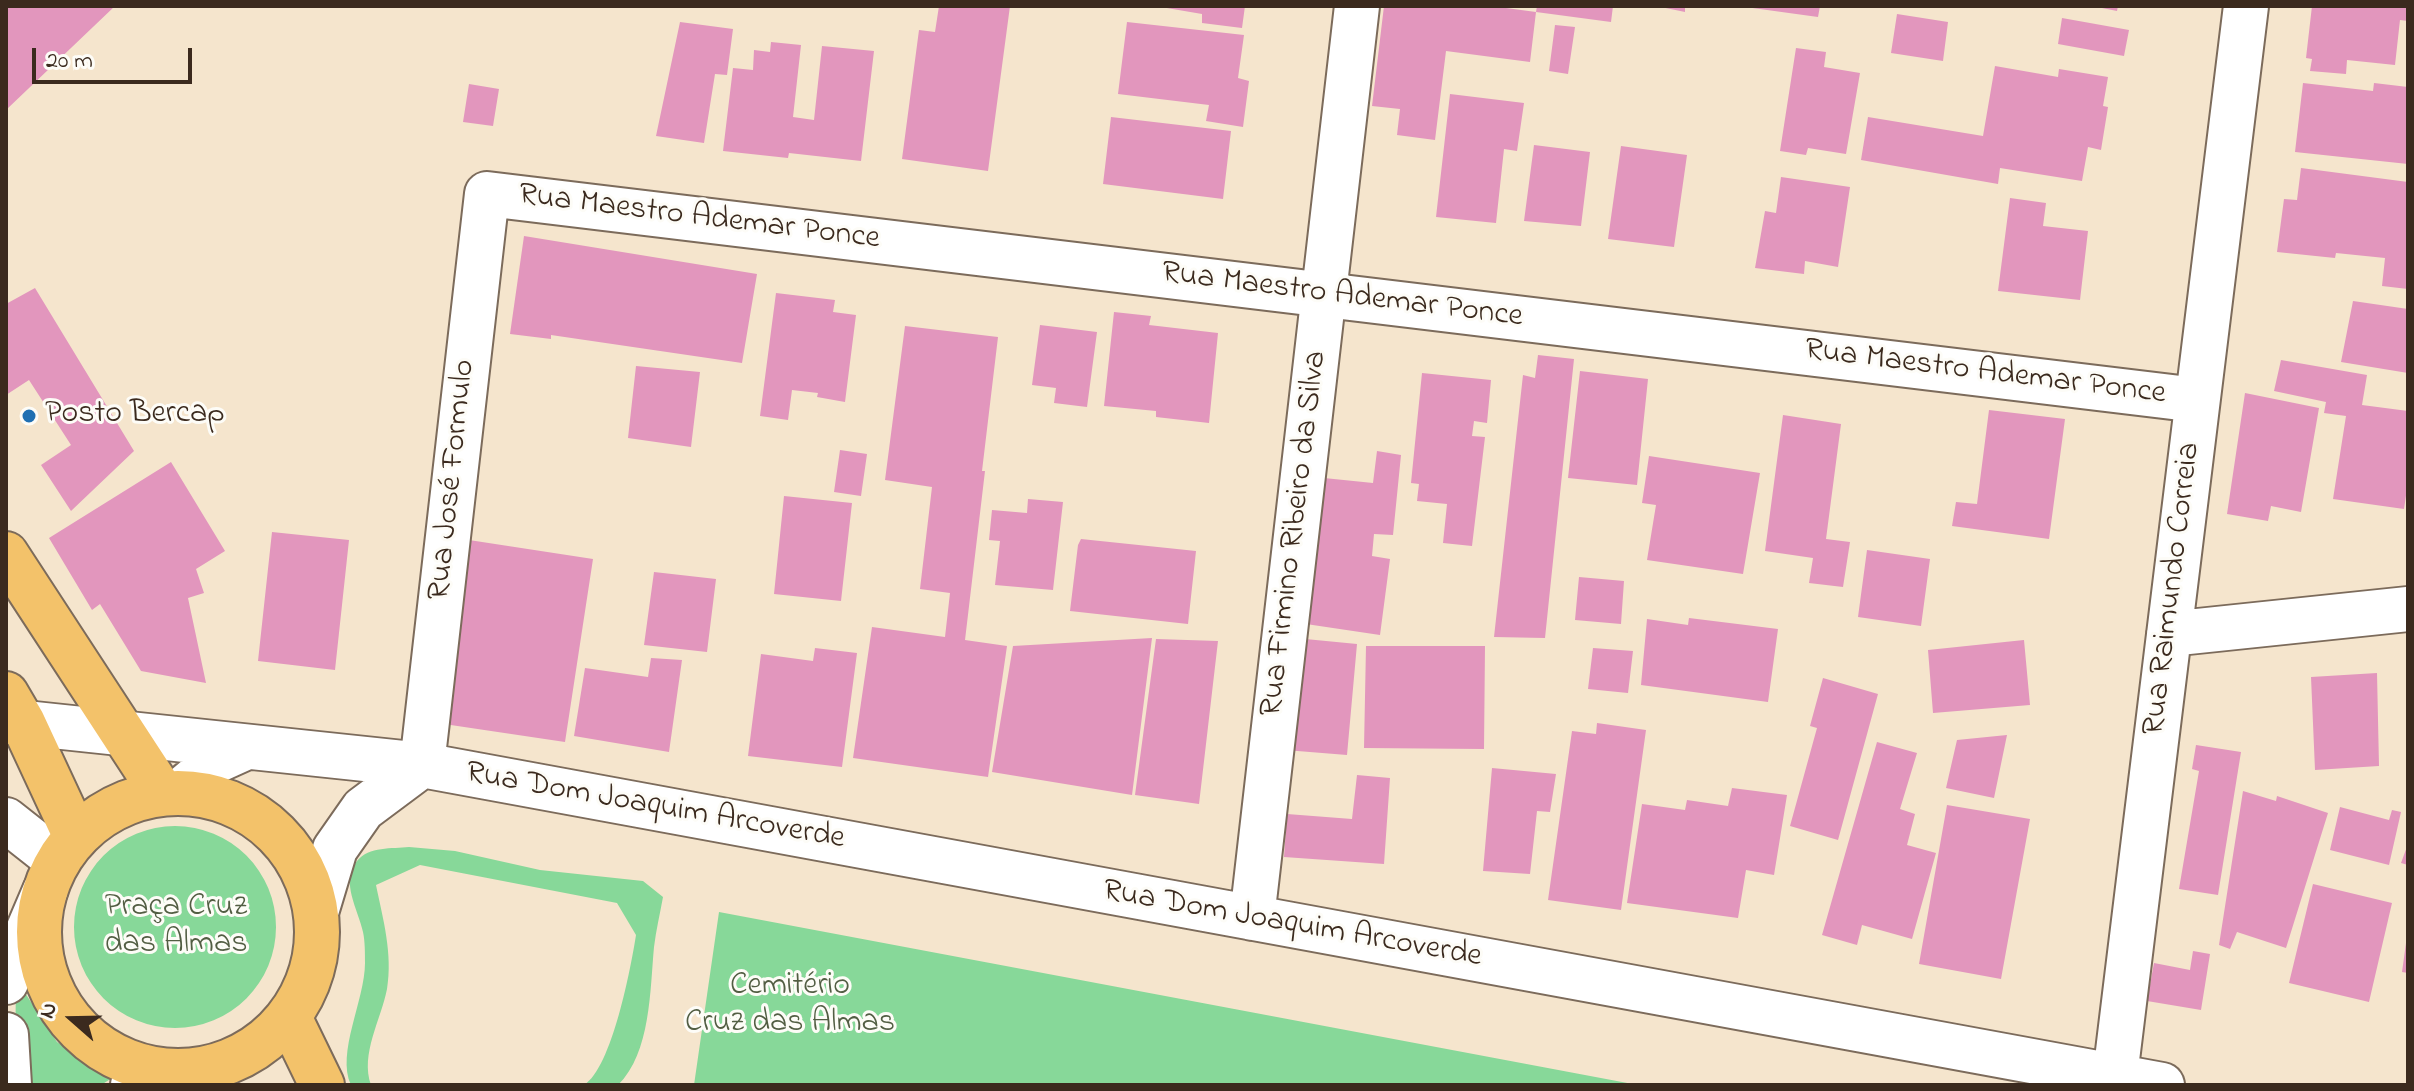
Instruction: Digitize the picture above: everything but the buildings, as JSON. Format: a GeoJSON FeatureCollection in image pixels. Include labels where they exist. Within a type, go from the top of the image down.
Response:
{"type":"FeatureCollection","features":[{"type":"Feature","properties":{"kind":"main road"},"geometry":{"type":"LineString","coordinates":[[6,554],[122,735],[170,792]]}},
{"type":"Feature","properties":{"kind":"main road"},"geometry":{"type":"LineString","coordinates":[[12,713],[60,863]]}},
{"type":"Feature","properties":{"kind":"main road"},"geometry":{"type":"LineString","coordinates":[[170,792],[227,801],[269,825],[300,863],[317,909],[314,966],[289,1017],[249,1052],[205,1078],[145,1078],[74,1026],[49,985],[39,938],[60,863],[101,816],[129,801],[170,792]]}},
{"type":"Feature","properties":{"kind":"main road"},"geometry":{"type":"LineString","coordinates":[[289,1017],[322,1085]]}},
{"type":"Feature","properties":{"kind":"street","name":"Rua Firmino Ribeiro da Silva"},"geometry":{"type":"LineString","coordinates":[[1252,918],[1357,6]]}},
{"type":"Feature","properties":{"kind":"street","name":"Rua Raimundo Correia"},"geometry":{"type":"LineString","coordinates":[[2115,1076],[2246,6]]}},
{"type":"Feature","properties":{"kind":"street","name":"Rua Maestro Ademar Ponce"},"geometry":{"type":"LineString","coordinates":[[487,194],[2197,400]]}},
{"type":"Feature","properties":{"kind":"street","name":"Rua José Formulo"},"geometry":{"type":"LineString","coordinates":[[422,765],[487,194]]}},
{"type":"Feature","properties":{"kind":"street"},"geometry":{"type":"LineString","coordinates":[[2169,634],[2408,609]]}},
{"type":"Feature","properties":{"kind":"street","name":"Rua Dom Joaquim Arcoverde"},"geometry":{"type":"LineString","coordinates":[[12,713],[122,735],[422,765],[2162,1085]]}},
{"type":"Feature","properties":{"kind":"street"},"geometry":{"type":"LineString","coordinates":[[170,792],[216,761],[247,747]]}},
{"type":"Feature","properties":{"kind":"street","name":"Rua Dom Joaquim Arcoverde"},"geometry":{"type":"LineString","coordinates":[[317,909],[335,849],[363,809],[422,765]]}},
{"type":"Feature","properties":{"kind":"street"},"geometry":{"type":"LineString","coordinates":[[6,820],[60,863],[6,982]]}},
{"type":"Feature","properties":{"kind":"street"},"geometry":{"type":"LineString","coordinates":[[6,1035],[9,1085]]}},
{"type":"Feature","properties":{"kind":"green space","name":"Praça Cruz das Almas"},"geometry":{"type":"Polygon","coordinates":[[[175,826],[213,834],[231,843],[246,856],[259,871],[268,889],[276,927],[268,965],[259,983],[246,998],[231,1011],[213,1020],[175,1028],[137,1020],[119,1011],[104,998],[91,983],[82,965],[74,927],[82,889],[91,871],[104,856],[119,843],[137,834],[175,826]]]}},
{"type":"Feature","properties":{"kind":"green space"},"geometry":{"type":"Polygon","coordinates":[[[409,847],[455,851],[540,870],[643,881],[663,897],[643,1038],[629,1072],[618,1085],[584,1085],[603,1059],[619,1016],[636,935],[617,903],[420,865],[376,885],[388,950],[389,976],[368,1061],[371,1085],[351,1085],[347,1058],[364,978],[365,959],[364,936],[350,887],[352,869],[368,853],[409,847]]]}},
{"type":"Feature","properties":{"kind":"green space","name":"Cemitério Cruz das Almas"},"geometry":{"type":"Polygon","coordinates":[[[719,912],[1638,1085],[694,1085],[719,912]]]}},
{"type":"Feature","properties":{"kind":"green space"},"geometry":{"type":"Polygon","coordinates":[[[16,979],[57,1042],[112,1078],[101,1085],[27,1085],[15,1063],[16,979]]]}},
{"type":"Feature","properties":{"kind":"green space"},"geometry":{"type":"Polygon","coordinates":[[[157,1070],[200,1071],[210,1085],[133,1085],[157,1070]]]}},
{"type":"Feature","properties":{"kind":"place","name":"Posto Bercap"},"geometry":{"type":"Point","coordinates":[29,416]}}]}
